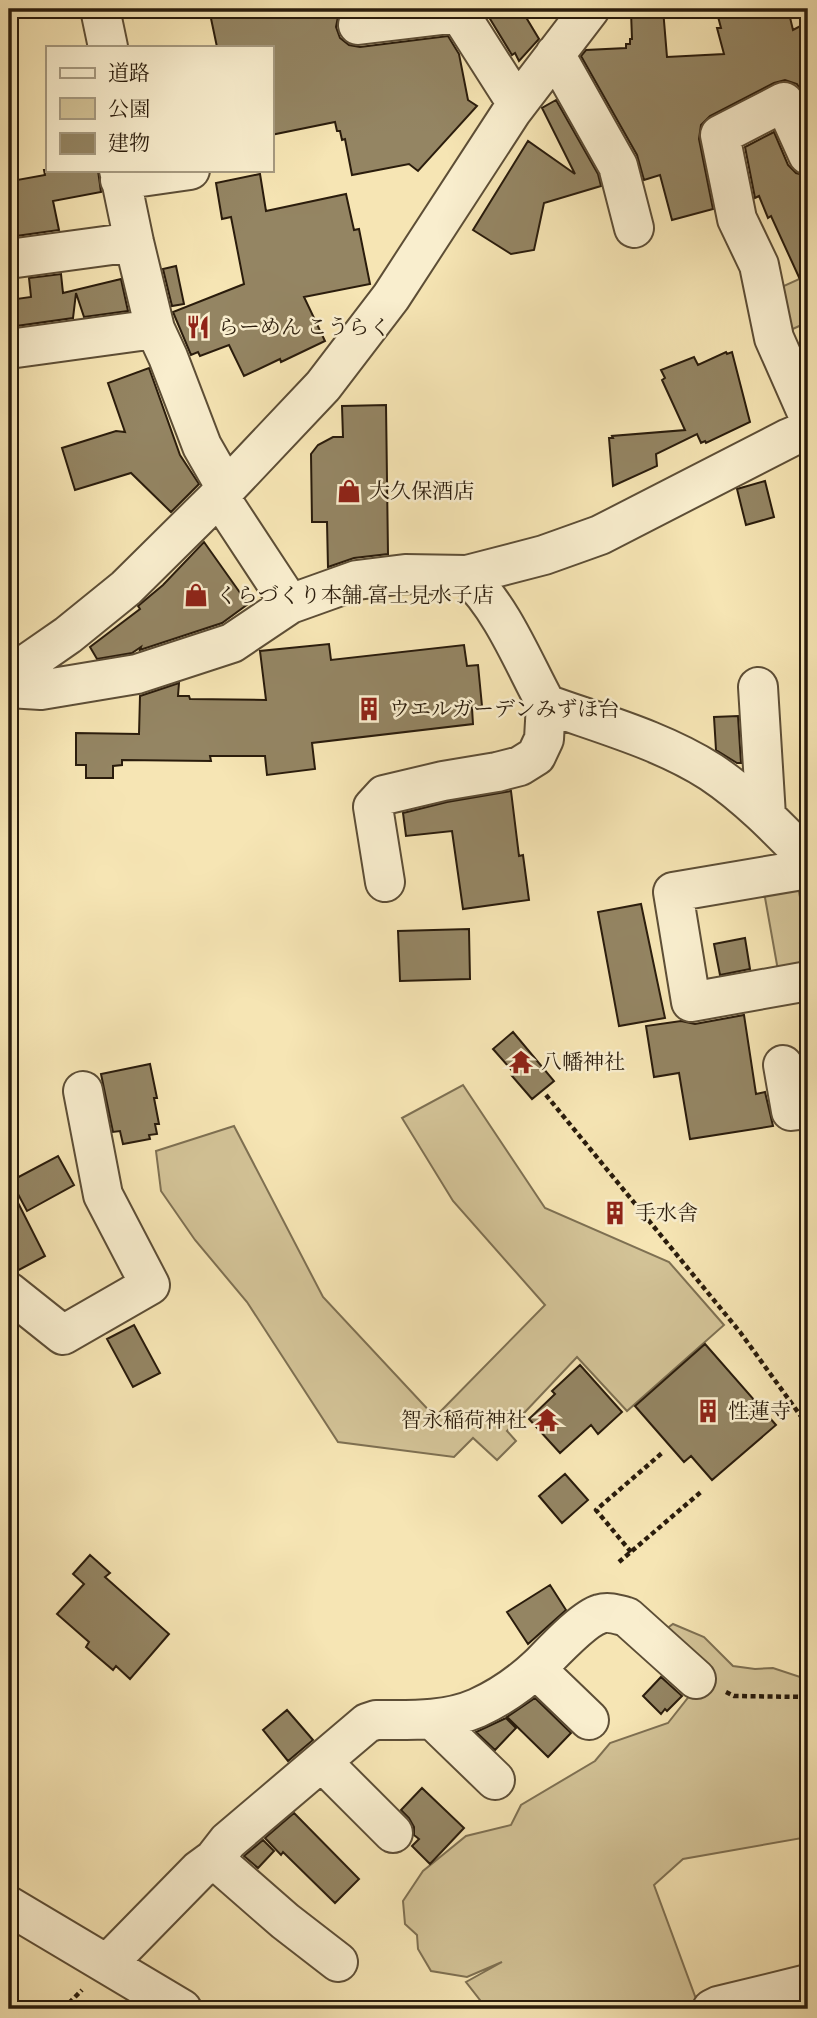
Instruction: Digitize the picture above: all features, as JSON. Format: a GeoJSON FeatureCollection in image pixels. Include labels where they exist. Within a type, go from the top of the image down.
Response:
{"type":"FeatureCollection","features":[{"type":"Feature","properties":{"kind":"street"},"geometry":{"type":"LineString","coordinates":[[100,9],[108,46]]}},
{"type":"Feature","properties":{"kind":"street"},"geometry":{"type":"LineString","coordinates":[[9,676],[68,635],[126,588],[223,492],[323,386],[384,307],[517,104],[590,9]]}},
{"type":"Feature","properties":{"kind":"street"},"geometry":{"type":"LineString","coordinates":[[358,25],[459,13],[517,104]]}},
{"type":"Feature","properties":{"kind":"street"},"geometry":{"type":"LineString","coordinates":[[555,54],[618,166],[634,228]]}},
{"type":"Feature","properties":{"kind":"street"},"geometry":{"type":"LineString","coordinates":[[808,155],[785,102],[720,135],[737,219],[759,265],[774,338],[808,415]]}},
{"type":"Feature","properties":{"kind":"street"},"geometry":{"type":"LineString","coordinates":[[162,172],[120,175],[155,329],[223,492],[290,604]]}},
{"type":"Feature","properties":{"kind":"street"},"geometry":{"type":"LineString","coordinates":[[9,259],[134,242]]}},
{"type":"Feature","properties":{"kind":"street"},"geometry":{"type":"LineString","coordinates":[[9,349],[155,329]]}},
{"type":"Feature","properties":{"kind":"street"},"geometry":{"type":"LineString","coordinates":[[9,688],[41,690],[137,674],[232,643],[290,604],[357,580],[405,574],[467,575],[544,555],[600,535],[808,430]]}},
{"type":"Feature","properties":{"kind":"street"},"geometry":{"type":"LineString","coordinates":[[385,882],[373,807],[384,795],[520,766],[536,755],[544,739],[546,704],[494,606],[467,575]]}},
{"type":"Feature","properties":{"kind":"street"},"geometry":{"type":"LineString","coordinates":[[758,687],[766,816]]}},
{"type":"Feature","properties":{"kind":"street"},"geometry":{"type":"LineString","coordinates":[[546,704],[653,742],[711,772],[766,816],[808,859]]}},
{"type":"Feature","properties":{"kind":"street"},"geometry":{"type":"LineString","coordinates":[[808,869],[673,892],[691,1002],[808,981]]}},
{"type":"Feature","properties":{"kind":"street"},"geometry":{"type":"LineString","coordinates":[[783,1065],[791,1111],[808,1109]]}},
{"type":"Feature","properties":{"kind":"street"},"geometry":{"type":"LineString","coordinates":[[9,1292],[63,1335],[150,1285],[103,1195],[83,1091]]}},
{"type":"Feature","properties":{"kind":"street"},"geometry":{"type":"LineString","coordinates":[[107,1964],[199,1870],[214,1859],[228,1841],[367,1723],[376,1720],[433,1720],[476,1709],[508,1691],[536,1669],[587,1620],[601,1614],[627,1617],[696,1679]]}},
{"type":"Feature","properties":{"kind":"street"},"geometry":{"type":"LineString","coordinates":[[536,1669],[589,1720]]}},
{"type":"Feature","properties":{"kind":"street"},"geometry":{"type":"LineString","coordinates":[[433,1720],[495,1780]]}},
{"type":"Feature","properties":{"kind":"street"},"geometry":{"type":"LineString","coordinates":[[322,1762],[393,1833]]}},
{"type":"Feature","properties":{"kind":"street"},"geometry":{"type":"LineString","coordinates":[[214,1859],[285,1921],[338,1962]]}},
{"type":"Feature","properties":{"kind":"street"},"geometry":{"type":"LineString","coordinates":[[9,1906],[182,2009]]}},
{"type":"Feature","properties":{"kind":"street"},"geometry":{"type":"LineString","coordinates":[[712,2009],[808,1984]]}},
{"type":"Feature","properties":{"kind":"path"},"geometry":{"type":"LineString","coordinates":[[546,1095],[740,1332],[808,1426]]}},
{"type":"Feature","properties":{"kind":"path"},"geometry":{"type":"LineString","coordinates":[[631,1552],[596,1510],[662,1453]]}},
{"type":"Feature","properties":{"kind":"path"},"geometry":{"type":"LineString","coordinates":[[619,1562],[702,1491]]}},
{"type":"Feature","properties":{"kind":"path"},"geometry":{"type":"LineString","coordinates":[[696,1679],[734,1696],[808,1698]]}},
{"type":"Feature","properties":{"kind":"green space"},"geometry":{"type":"Polygon","coordinates":[[[808,275],[808,322],[784,333],[777,289],[808,275]]]}},
{"type":"Feature","properties":{"kind":"green space"},"geometry":{"type":"Polygon","coordinates":[[[798,886],[808,941],[808,971],[779,976],[764,892],[798,886]]]}},
{"type":"Feature","properties":{"kind":"green space"},"geometry":{"type":"Polygon","coordinates":[[[463,1085],[545,1208],[669,1262],[724,1325],[627,1411],[577,1357],[507,1431],[516,1441],[497,1460],[473,1438],[454,1457],[338,1442],[247,1302],[195,1240],[161,1191],[156,1151],[234,1126],[323,1297],[435,1417],[545,1305],[453,1201],[402,1118],[463,1085]]]}},
{"type":"Feature","properties":{"kind":"green space"},"geometry":{"type":"Polygon","coordinates":[[[673,1624],[704,1637],[733,1666],[773,1668],[800,1677],[808,1676],[808,1837],[683,1859],[654,1885],[699,2007],[487,2009],[466,1982],[502,1962],[467,1977],[431,1971],[418,1949],[417,1935],[405,1924],[403,1901],[423,1871],[466,1836],[511,1825],[521,1805],[595,1761],[610,1743],[668,1723],[690,1695],[666,1629],[673,1624]]]}},
{"type":"Feature","properties":{"kind":"building"},"geometry":{"type":"Polygon","coordinates":[[[209,9],[344,9],[338,17],[336,27],[340,38],[349,45],[360,47],[448,36],[459,54],[468,100],[477,106],[418,171],[409,164],[352,175],[345,139],[342,140],[335,122],[273,135],[273,46],[217,46],[209,9]]]}},
{"type":"Feature","properties":{"kind":"building"},"geometry":{"type":"Polygon","coordinates":[[[484,9],[521,9],[539,39],[519,61],[515,53],[512,55],[484,9]]]}},
{"type":"Feature","properties":{"kind":"building"},"geometry":{"type":"Polygon","coordinates":[[[635,9],[663,9],[667,57],[724,54],[717,28],[721,28],[716,9],[788,9],[793,30],[808,22],[808,103],[797,84],[785,80],[710,116],[701,125],[699,139],[713,209],[672,220],[660,175],[644,180],[637,155],[581,56],[586,50],[626,48],[626,44],[630,44],[632,39],[631,12],[635,12],[635,9]]]}},
{"type":"Feature","properties":{"kind":"building"},"geometry":{"type":"Polygon","coordinates":[[[556,100],[598,174],[601,186],[544,203],[534,250],[511,254],[473,230],[528,141],[575,174],[542,108],[556,100]]]}},
{"type":"Feature","properties":{"kind":"building"},"geometry":{"type":"Polygon","coordinates":[[[774,132],[788,165],[796,173],[808,176],[808,297],[771,216],[768,218],[759,196],[755,198],[745,147],[774,132]]]}},
{"type":"Feature","properties":{"kind":"building"},"geometry":{"type":"Polygon","coordinates":[[[44,170],[98,172],[101,192],[53,201],[59,230],[9,237],[9,185],[17,183],[17,180],[45,175],[44,170]]]}},
{"type":"Feature","properties":{"kind":"building"},"geometry":{"type":"Polygon","coordinates":[[[260,174],[266,211],[346,194],[354,230],[359,229],[370,284],[304,297],[325,341],[244,376],[229,345],[200,356],[198,352],[191,355],[173,312],[244,284],[231,217],[222,219],[216,183],[260,174]]]}},
{"type":"Feature","properties":{"kind":"building"},"geometry":{"type":"Polygon","coordinates":[[[176,266],[184,304],[172,306],[163,269],[176,266]]]}},
{"type":"Feature","properties":{"kind":"building"},"geometry":{"type":"Polygon","coordinates":[[[61,274],[63,293],[121,279],[128,311],[84,317],[76,293],[73,318],[9,327],[9,300],[31,297],[29,278],[61,274]]]}},
{"type":"Feature","properties":{"kind":"building"},"geometry":{"type":"Polygon","coordinates":[[[726,352],[732,352],[750,422],[706,443],[701,443],[697,434],[656,454],[657,466],[613,486],[609,438],[685,430],[662,380],[665,378],[661,370],[694,357],[698,365],[726,352]]]}},
{"type":"Feature","properties":{"kind":"building"},"geometry":{"type":"Polygon","coordinates":[[[149,368],[180,455],[199,484],[171,512],[131,473],[75,490],[62,448],[116,431],[125,432],[108,383],[149,368]]]}},
{"type":"Feature","properties":{"kind":"building","name":"大久保酒店"},"geometry":{"type":"Polygon","coordinates":[[[386,405],[388,554],[354,558],[328,567],[327,522],[312,522],[311,454],[318,445],[333,437],[343,437],[342,406],[386,405]]]}},
{"type":"Feature","properties":{"kind":"building"},"geometry":{"type":"Polygon","coordinates":[[[765,481],[774,517],[746,525],[737,489],[765,481]]]}},
{"type":"Feature","properties":{"kind":"building","name":"くらづくり本舗 富士見水子店"},"geometry":{"type":"Polygon","coordinates":[[[204,542],[248,604],[222,623],[140,650],[141,647],[132,653],[97,659],[90,647],[140,609],[138,606],[163,585],[204,542]]]}},
{"type":"Feature","properties":{"kind":"building","name":"ウエルガーデンみずほ台"},"geometry":{"type":"Polygon","coordinates":[[[329,644],[331,660],[464,645],[467,666],[478,665],[482,706],[472,708],[473,724],[312,743],[315,769],[267,775],[265,756],[210,756],[211,761],[122,760],[122,765],[113,766],[113,778],[86,778],[86,765],[76,765],[76,733],[139,734],[140,696],[179,683],[178,696],[189,696],[190,699],[266,700],[260,651],[329,644]]]}},
{"type":"Feature","properties":{"kind":"building"},"geometry":{"type":"Polygon","coordinates":[[[738,716],[741,763],[716,750],[714,717],[738,716]]]}},
{"type":"Feature","properties":{"kind":"building"},"geometry":{"type":"Polygon","coordinates":[[[511,791],[519,856],[523,855],[529,900],[463,909],[452,831],[406,836],[403,813],[511,791]]]}},
{"type":"Feature","properties":{"kind":"building"},"geometry":{"type":"Polygon","coordinates":[[[641,904],[665,1018],[619,1026],[598,912],[641,904]]]}},
{"type":"Feature","properties":{"kind":"building"},"geometry":{"type":"Polygon","coordinates":[[[469,929],[470,979],[400,981],[398,931],[469,929]]]}},
{"type":"Feature","properties":{"kind":"building"},"geometry":{"type":"Polygon","coordinates":[[[745,938],[750,969],[720,975],[714,944],[745,938]]]}},
{"type":"Feature","properties":{"kind":"building"},"geometry":{"type":"Polygon","coordinates":[[[744,1015],[756,1094],[765,1092],[773,1126],[690,1139],[679,1073],[654,1077],[646,1026],[681,1021],[695,1024],[744,1015]]]}},
{"type":"Feature","properties":{"kind":"building","name":"八幡神社"},"geometry":{"type":"Polygon","coordinates":[[[513,1032],[554,1081],[532,1099],[493,1049],[513,1032]]]}},
{"type":"Feature","properties":{"kind":"building"},"geometry":{"type":"Polygon","coordinates":[[[150,1064],[157,1098],[154,1098],[159,1124],[155,1124],[157,1134],[149,1135],[150,1139],[123,1144],[120,1131],[113,1132],[101,1074],[150,1064]]]}},
{"type":"Feature","properties":{"kind":"building"},"geometry":{"type":"Polygon","coordinates":[[[58,1156],[74,1185],[27,1211],[11,1181],[58,1156]]]}},
{"type":"Feature","properties":{"kind":"building"},"geometry":{"type":"Polygon","coordinates":[[[9,1185],[45,1256],[15,1272],[9,1271],[9,1185]]]}},
{"type":"Feature","properties":{"kind":"building"},"geometry":{"type":"Polygon","coordinates":[[[134,1325],[160,1373],[133,1387],[107,1339],[134,1325]]]}},
{"type":"Feature","properties":{"kind":"building","name":"性蓮寺"},"geometry":{"type":"Polygon","coordinates":[[[705,1344],[776,1425],[712,1480],[691,1456],[684,1462],[635,1406],[705,1344]]]}},
{"type":"Feature","properties":{"kind":"building"},"geometry":{"type":"Polygon","coordinates":[[[580,1365],[622,1412],[598,1434],[591,1425],[560,1453],[529,1419],[555,1394],[552,1391],[580,1365]]]}},
{"type":"Feature","properties":{"kind":"building"},"geometry":{"type":"Polygon","coordinates":[[[565,1474],[588,1500],[562,1523],[539,1496],[565,1474]]]}},
{"type":"Feature","properties":{"kind":"building"},"geometry":{"type":"Polygon","coordinates":[[[90,1555],[110,1573],[105,1577],[169,1634],[130,1679],[116,1666],[113,1670],[86,1647],[89,1642],[57,1614],[84,1584],[73,1574],[90,1555]]]}},
{"type":"Feature","properties":{"kind":"building"},"geometry":{"type":"Polygon","coordinates":[[[550,1585],[566,1610],[528,1644],[507,1612],[550,1585]]]}},
{"type":"Feature","properties":{"kind":"building"},"geometry":{"type":"Polygon","coordinates":[[[661,1677],[682,1696],[661,1714],[643,1696],[661,1677]]]}},
{"type":"Feature","properties":{"kind":"building"},"geometry":{"type":"Polygon","coordinates":[[[535,1698],[571,1733],[548,1757],[507,1717],[535,1698]]]}},
{"type":"Feature","properties":{"kind":"building"},"geometry":{"type":"Polygon","coordinates":[[[287,1710],[313,1740],[288,1761],[263,1730],[287,1710]]]}},
{"type":"Feature","properties":{"kind":"building"},"geometry":{"type":"Polygon","coordinates":[[[506,1718],[516,1728],[495,1750],[476,1732],[506,1718]]]}},
{"type":"Feature","properties":{"kind":"building"},"geometry":{"type":"Polygon","coordinates":[[[422,1788],[464,1828],[430,1864],[412,1846],[419,1839],[414,1835],[414,1827],[409,1818],[401,1810],[422,1788]]]}},
{"type":"Feature","properties":{"kind":"building"},"geometry":{"type":"Polygon","coordinates":[[[294,1813],[359,1879],[335,1903],[265,1838],[294,1813]]]}},
{"type":"Feature","properties":{"kind":"building"},"geometry":{"type":"Polygon","coordinates":[[[263,1840],[274,1851],[258,1868],[244,1856],[263,1840]]]}},
{"type":"Feature","properties":{"kind":"place","name":"らーめん こうらく"},"geometry":{"type":"Point","coordinates":[198,327]}},
{"type":"Feature","properties":{"kind":"place","name":"大久保酒店"},"geometry":{"type":"Point","coordinates":[349,491]}},
{"type":"Feature","properties":{"kind":"place","name":"くらづくり本舗 富士見水子店"},"geometry":{"type":"Point","coordinates":[196,595]}},
{"type":"Feature","properties":{"kind":"place","name":"ウエルガーデンみずほ台"},"geometry":{"type":"Point","coordinates":[369,709]}},
{"type":"Feature","properties":{"kind":"place","name":"八幡神社"},"geometry":{"type":"Point","coordinates":[521,1062]}},
{"type":"Feature","properties":{"kind":"place","name":"手水舎"},"geometry":{"type":"Point","coordinates":[615,1213]}},
{"type":"Feature","properties":{"kind":"place","name":"性蓮寺"},"geometry":{"type":"Point","coordinates":[708,1411]}},
{"type":"Feature","properties":{"kind":"place","name":"智永稲荷神社"},"geometry":{"type":"Point","coordinates":[547,1420]}}]}
